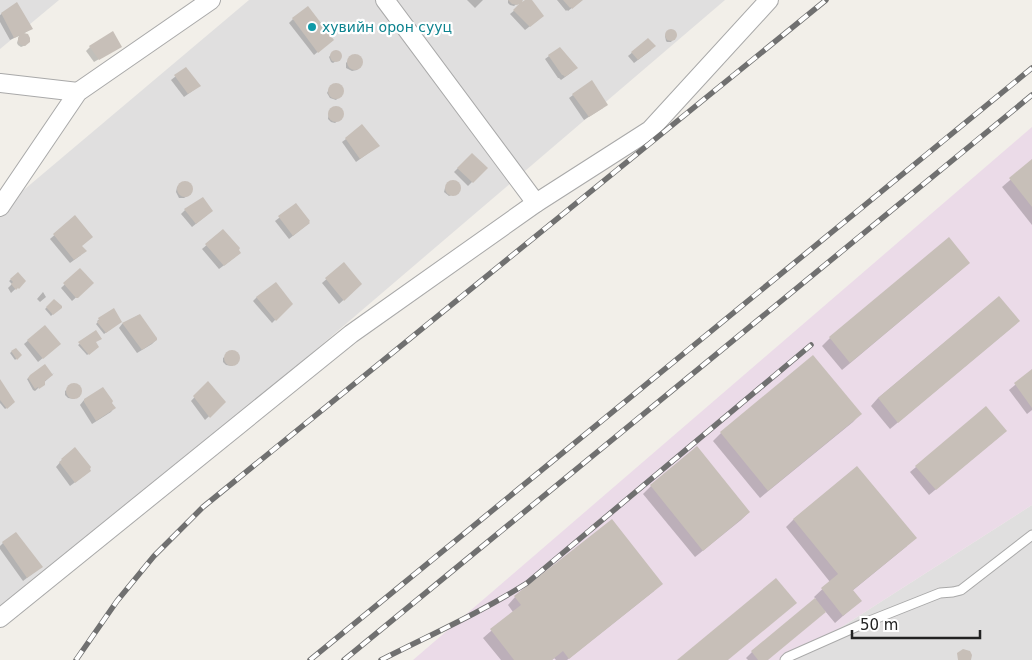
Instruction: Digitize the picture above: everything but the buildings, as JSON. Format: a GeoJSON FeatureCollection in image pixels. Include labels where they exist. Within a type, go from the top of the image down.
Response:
{"type":"FeatureCollection","features":[{"type":"Feature","properties":{"kind":"street"},"geometry":{"type":"LineString","coordinates":[[0,207],[78,92],[210,0]]}},
{"type":"Feature","properties":{"kind":"street"},"geometry":{"type":"LineString","coordinates":[[385,0],[536,203]]}},
{"type":"Feature","properties":{"kind":"street"},"geometry":{"type":"LineString","coordinates":[[0,618],[351,334],[536,203],[650,130],[769,0]]}},
{"type":"Feature","properties":{"kind":"street"},"geometry":{"type":"LineString","coordinates":[[0,83],[78,92]]}},
{"type":"Feature","properties":{"kind":"lane"},"geometry":{"type":"LineString","coordinates":[[785,660],[866,622],[940,593],[961,590],[1032,535]]}},
{"type":"Feature","properties":{"kind":"shaded area"},"geometry":{"type":"Polygon","coordinates":[[[0,0],[59,0],[0,49],[0,0]]]}},
{"type":"Feature","properties":{"kind":"shaded area"},"geometry":{"type":"Polygon","coordinates":[[[249,0],[725,0],[18,604],[0,613],[0,210],[249,0]]]}},
{"type":"Feature","properties":{"kind":"shaded area"},"geometry":{"type":"Polygon","coordinates":[[[1032,127],[1032,505],[790,660],[413,660],[1032,127]]]}},
{"type":"Feature","properties":{"kind":"shaded area"},"geometry":{"type":"Polygon","coordinates":[[[1032,505],[1032,660],[790,660],[1032,505]]]}},
{"type":"Feature","properties":{"kind":"railway"},"geometry":{"type":"LineString","coordinates":[[76,660],[117,601],[154,556],[203,507],[826,0]]}},
{"type":"Feature","properties":{"kind":"railway"},"geometry":{"type":"LineString","coordinates":[[310,660],[1032,68]]}},
{"type":"Feature","properties":{"kind":"railway"},"geometry":{"type":"LineString","coordinates":[[344,660],[1032,95]]}},
{"type":"Feature","properties":{"kind":"railway"},"geometry":{"type":"LineString","coordinates":[[381,660],[473,614],[527,583],[811,345]]}},
{"type":"Feature","properties":{"kind":"place","name":"хувийн орон сууц"},"geometry":{"type":"Point","coordinates":[312,27]}}]}
